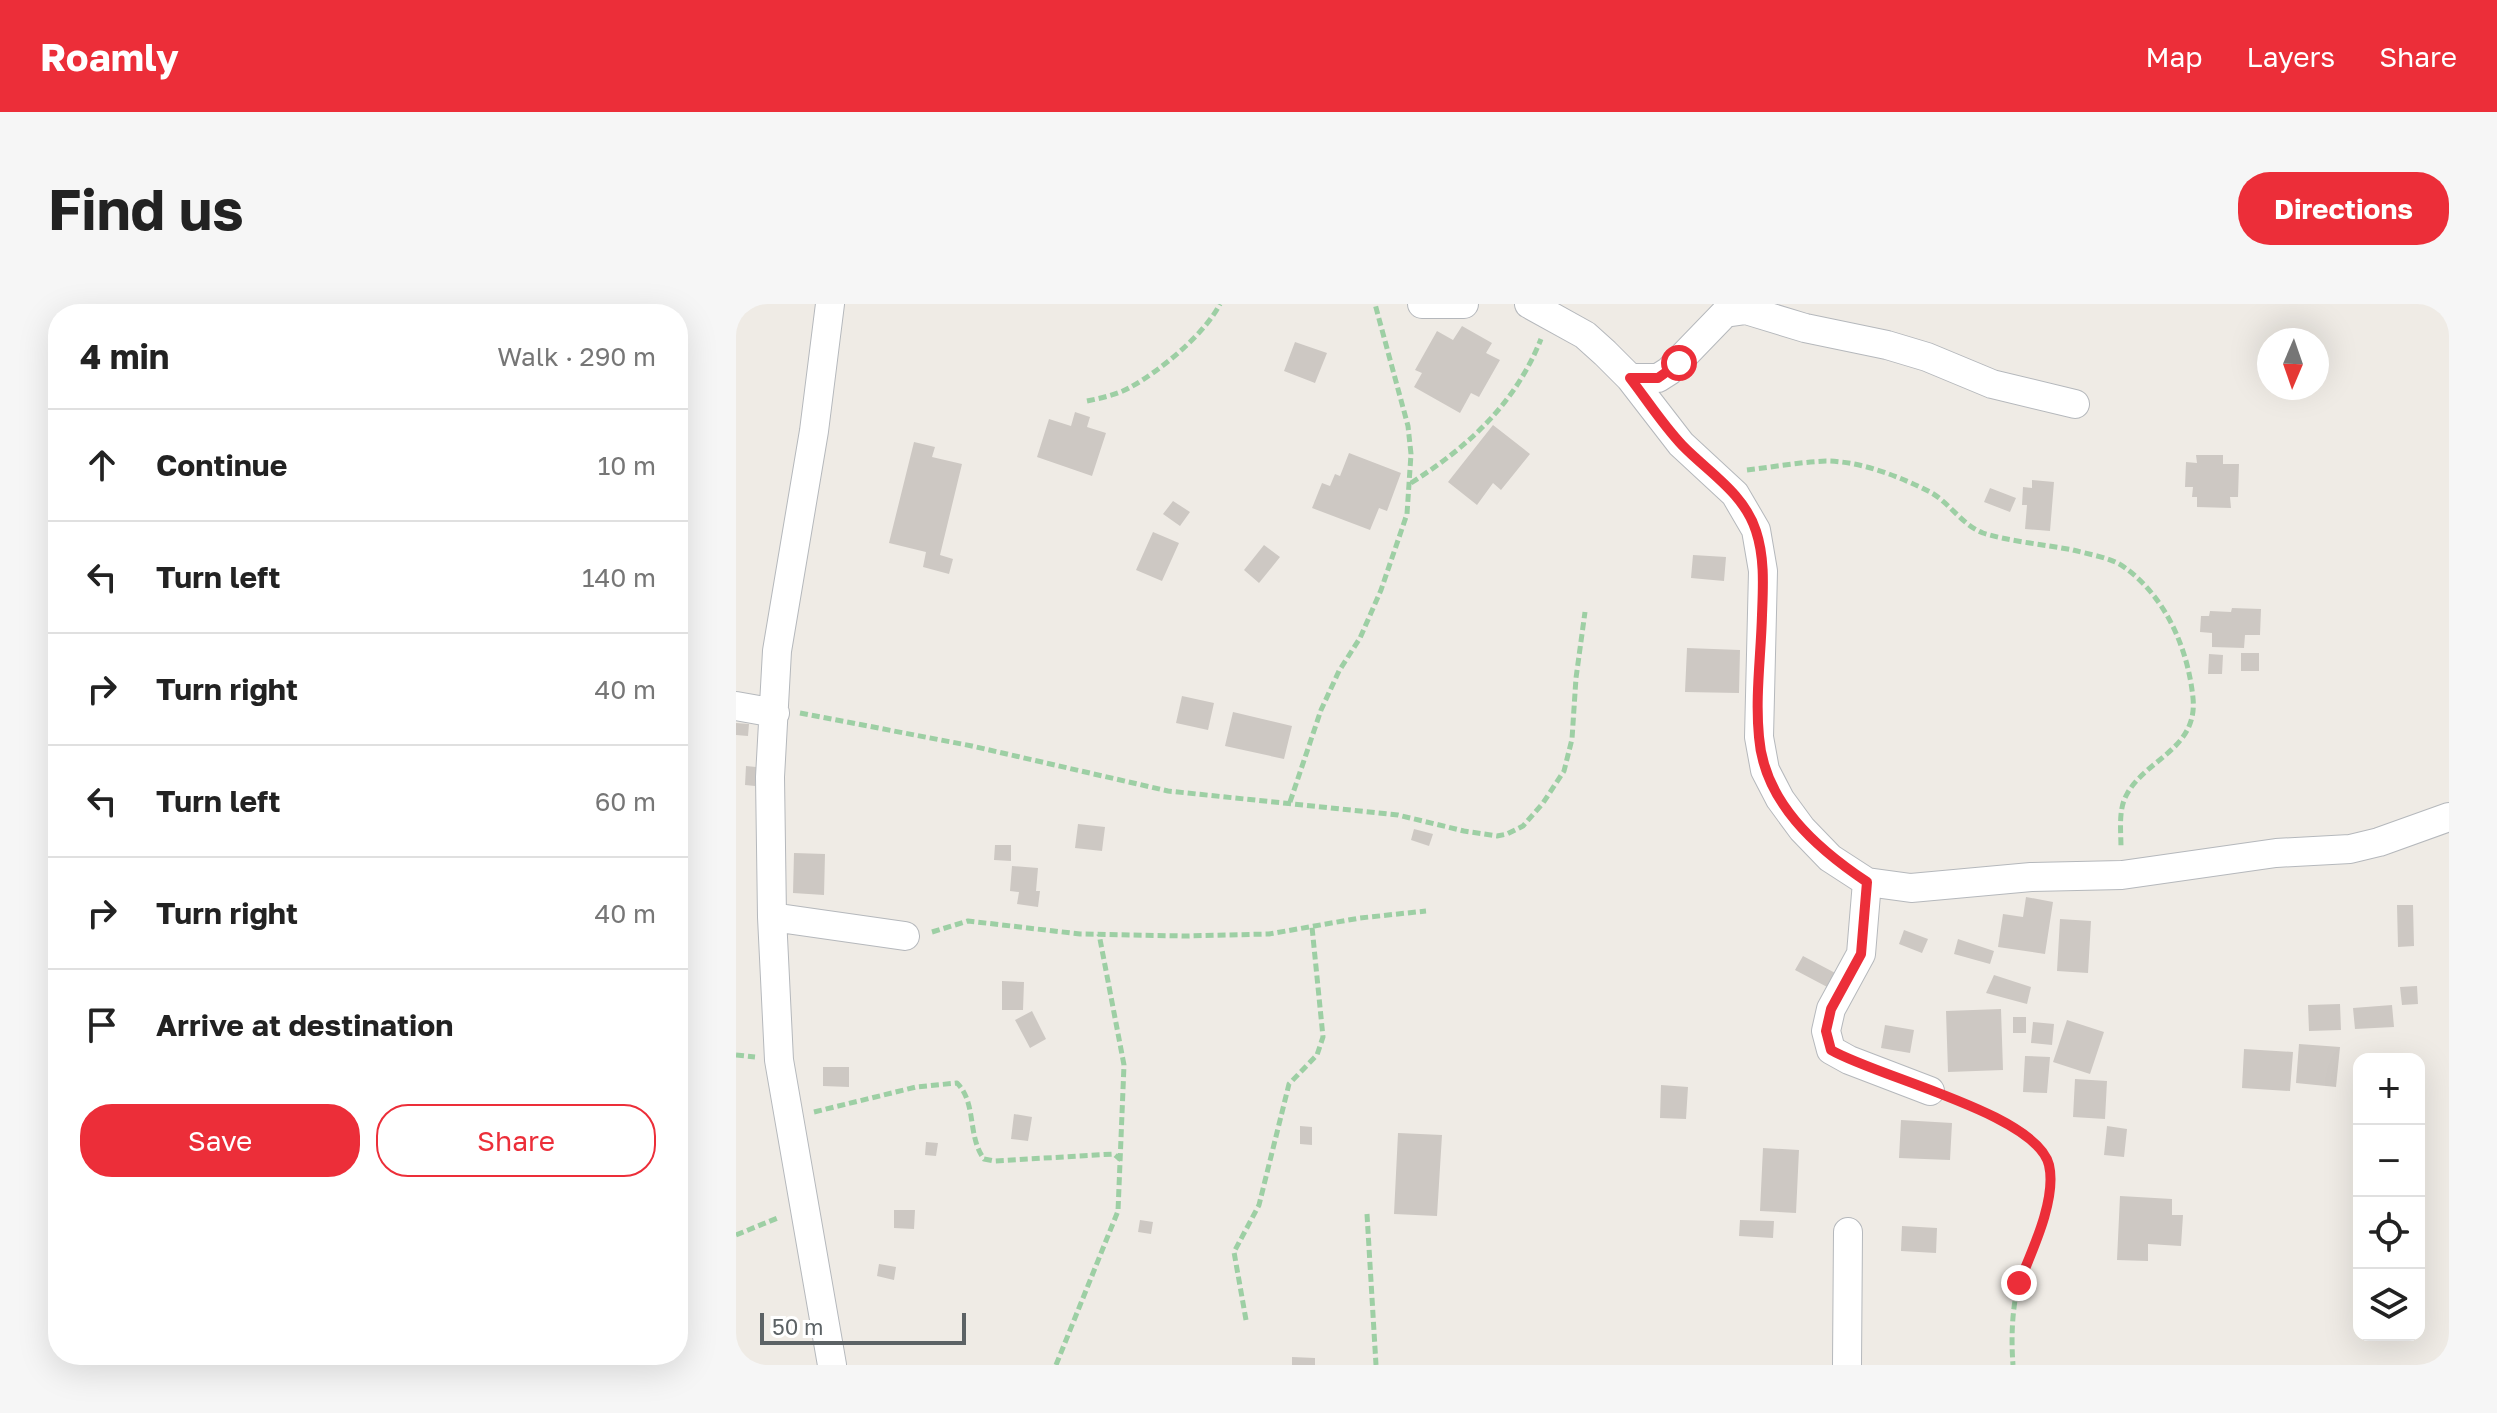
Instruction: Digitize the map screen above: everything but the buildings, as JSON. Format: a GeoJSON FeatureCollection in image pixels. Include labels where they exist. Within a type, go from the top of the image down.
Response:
{"type":"FeatureCollection","features":[{"type":"Feature","properties":{"kind":"street"},"geometry":{"type":"LineString","coordinates":[[830,304],[814,431],[777,651],[770,777],[772,917],[779,1060],[832,1365]]}},
{"type":"Feature","properties":{"kind":"street"},"geometry":{"type":"LineString","coordinates":[[1422,304],[1464,304]]}},
{"type":"Feature","properties":{"kind":"street"},"geometry":{"type":"LineString","coordinates":[[1540,310],[1585,335],[1630,378],[1681,444],[1735,494],[1756,530],[1763,571],[1759,737],[1765,770],[1780,799],[1802,829],[1830,858],[1867,882],[1911,888],[2031,877],[2122,875],[2276,853],[2350,849],[2449,817]]}},
{"type":"Feature","properties":{"kind":"street"},"geometry":{"type":"LineString","coordinates":[[1630,378],[1658,378],[1669,371],[1725,313],[1746,310],[1805,328],[1887,345],[1927,357],[1992,384],[2075,404]]}},
{"type":"Feature","properties":{"kind":"street"},"geometry":{"type":"LineString","coordinates":[[736,706],[775,711]]}},
{"type":"Feature","properties":{"kind":"street"},"geometry":{"type":"LineString","coordinates":[[1867,882],[1861,954],[1831,1009],[1826,1031],[1831,1050],[1930,1091]]}},
{"type":"Feature","properties":{"kind":"street"},"geometry":{"type":"LineString","coordinates":[[772,917],[905,936]]}},
{"type":"Feature","properties":{"kind":"street"},"geometry":{"type":"LineString","coordinates":[[1847,1365],[1848,1232]]}},
{"type":"Feature","properties":{"kind":"path"},"geometry":{"type":"LineString","coordinates":[[1087,401],[1112,396],[1143,379],[1193,341],[1213,318],[1220,304]]}},
{"type":"Feature","properties":{"kind":"path"},"geometry":{"type":"LineString","coordinates":[[1290,802],[1321,710],[1339,671],[1360,638],[1381,590],[1407,514],[1410,483],[1408,426],[1375,304]]}},
{"type":"Feature","properties":{"kind":"path"},"geometry":{"type":"LineString","coordinates":[[1410,483],[1450,459],[1493,418],[1536,352],[1540,310]]}},
{"type":"Feature","properties":{"kind":"path"},"geometry":{"type":"LineString","coordinates":[[1714,474],[1827,461],[1855,466],[1898,478],[1934,494],[1982,532],[2094,556],[2122,565],[2141,581],[2159,602],[2175,629],[2193,699],[2192,720],[2187,731],[2163,760],[2139,778],[2125,796],[2121,818],[2122,875]]}},
{"type":"Feature","properties":{"kind":"path"},"geometry":{"type":"LineString","coordinates":[[775,711],[972,746],[1168,791],[1398,815],[1497,836],[1523,826],[1564,771],[1572,739],[1585,612]]}},
{"type":"Feature","properties":{"kind":"path"},"geometry":{"type":"LineString","coordinates":[[905,936],[930,933],[968,921],[1034,930],[1099,934],[1269,934],[1360,918],[1426,911]]}},
{"type":"Feature","properties":{"kind":"path"},"geometry":{"type":"LineString","coordinates":[[1246,1320],[1234,1252],[1259,1205],[1289,1084],[1317,1055],[1323,1037],[1312,927]]}},
{"type":"Feature","properties":{"kind":"path"},"geometry":{"type":"LineString","coordinates":[[1056,1365],[1118,1211],[1124,1065],[1099,934]]}},
{"type":"Feature","properties":{"kind":"path"},"geometry":{"type":"LineString","coordinates":[[790,1118],[885,1093],[957,1083],[965,1093],[971,1129],[978,1152],[984,1159],[1114,1154],[1121,1160]]}},
{"type":"Feature","properties":{"kind":"path"},"geometry":{"type":"LineString","coordinates":[[1930,1091],[1976,1108],[2016,1128],[2038,1144],[2049,1163],[2051,1184],[2045,1211],[2014,1306],[2011,1339],[2013,1365]]}},
{"type":"Feature","properties":{"kind":"path"},"geometry":{"type":"LineString","coordinates":[[736,1235],[785,1215],[804,1211]]}},
{"type":"Feature","properties":{"kind":"path"},"geometry":{"type":"LineString","coordinates":[[1367,1214],[1376,1365]]}},
{"type":"Feature","properties":{"kind":"route"},"geometry":{"type":"LineString","coordinates":[[1679,363],[1658,378],[1630,378],[1681,444],[1735,494],[1756,530],[1763,571],[1759,737],[1765,770],[1780,799],[1802,829],[1830,858],[1867,882],[1861,954],[1831,1009],[1826,1031],[1831,1050],[1849,1060],[1976,1108],[2016,1128],[2038,1144],[2049,1163],[2051,1184],[2036,1243],[2019,1283]]}}]}
